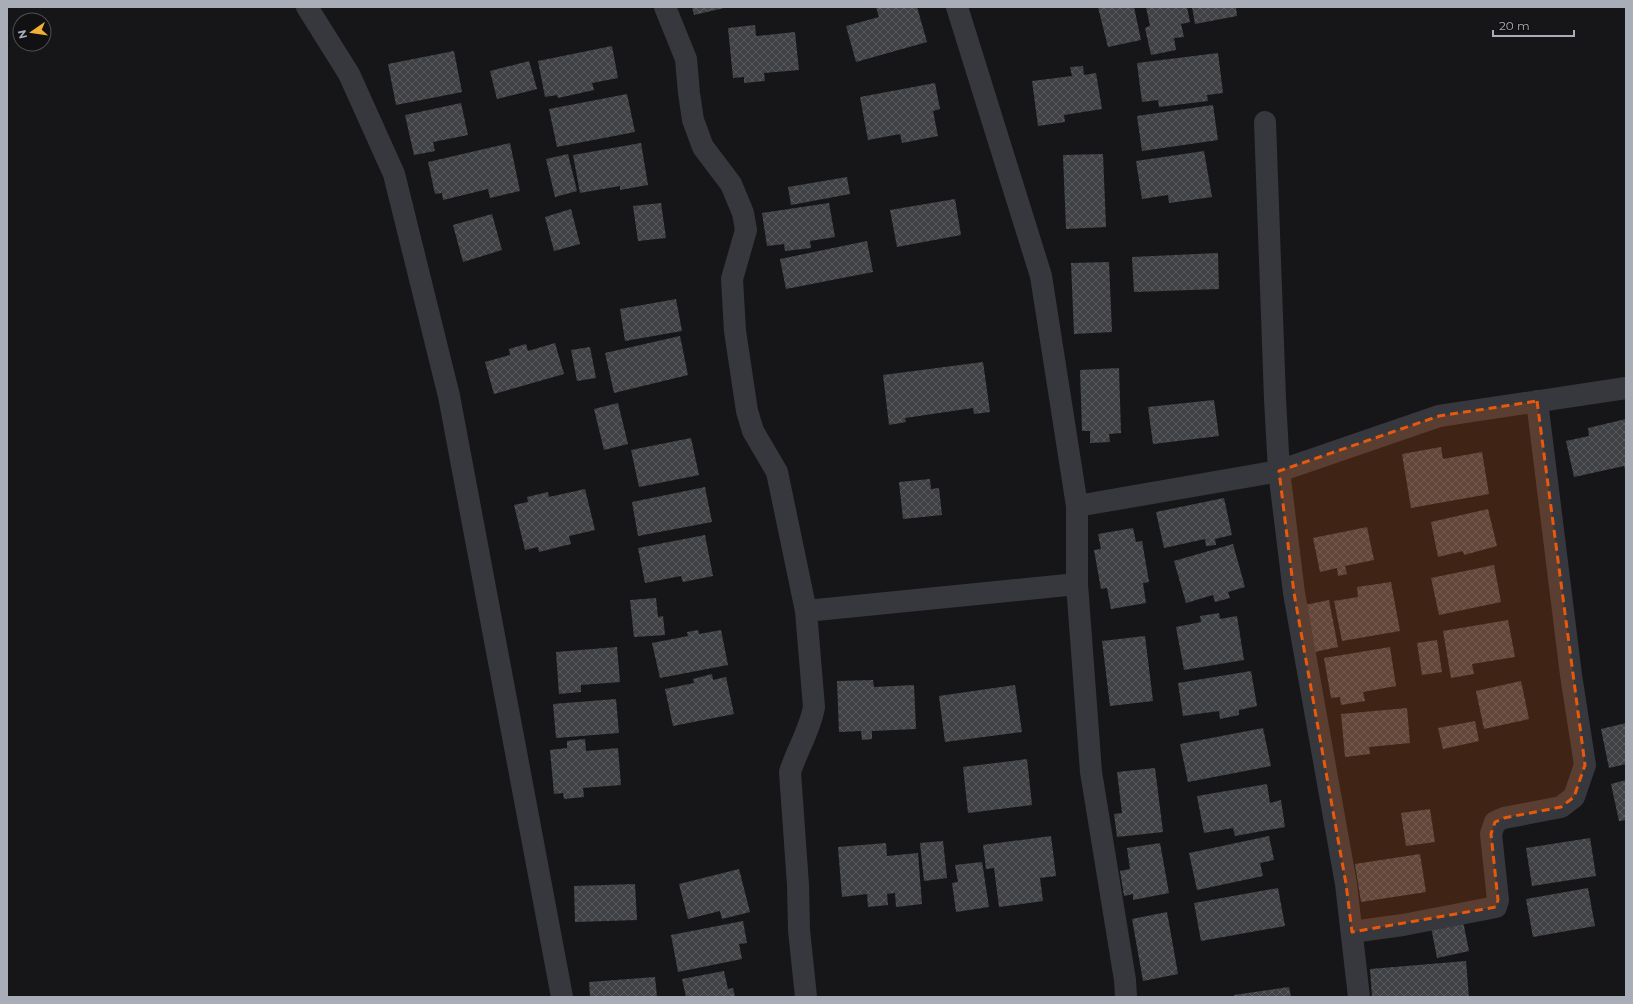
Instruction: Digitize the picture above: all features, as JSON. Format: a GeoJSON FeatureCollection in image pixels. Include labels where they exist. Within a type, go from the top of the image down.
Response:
{"type":"FeatureCollection","features":[{"type":"Feature","properties":{"kind":"street"},"geometry":{"type":"LineString","coordinates":[[307,7],[350,74],[394,174],[449,396],[562,997]]}},
{"type":"Feature","properties":{"kind":"street"},"geometry":{"type":"LineString","coordinates":[[665,7],[686,60],[693,120],[703,147],[731,184],[743,213],[746,230],[732,279],[735,331],[747,411],[753,430],[777,472],[806,611],[814,706],[812,720],[790,772],[798,885],[799,930],[806,997]]}},
{"type":"Feature","properties":{"kind":"street"},"geometry":{"type":"LineString","coordinates":[[957,7],[1040,276],[1077,506],[1077,584],[1091,772],[1125,980],[1126,997]]}},
{"type":"Feature","properties":{"kind":"street"},"geometry":{"type":"LineString","coordinates":[[1265,122],[1279,471],[1294,592],[1346,884],[1359,997]]}},
{"type":"Feature","properties":{"kind":"street"},"geometry":{"type":"LineString","coordinates":[[1077,506],[1279,471],[1439,416],[1626,388]]}},
{"type":"Feature","properties":{"kind":"street"},"geometry":{"type":"LineString","coordinates":[[1352,932],[1403,925],[1496,907],[1498,900],[1491,834],[1495,822],[1504,818],[1561,807],[1574,797],[1581,782],[1584,765],[1537,401]]}},
{"type":"Feature","properties":{"kind":"street"},"geometry":{"type":"LineString","coordinates":[[806,611],[1077,584]]}},
{"type":"Feature","properties":{"kind":"highlighted area"},"geometry":{"type":"Polygon","coordinates":[[[1537,401],[1585,765],[1574,797],[1561,807],[1504,818],[1495,822],[1491,834],[1498,900],[1496,907],[1352,932],[1346,884],[1294,593],[1279,471],[1439,416],[1537,401]]]}},
{"type":"Feature","properties":{"kind":"building"},"geometry":{"type":"Polygon","coordinates":[[[692,7],[724,7],[724,8],[694,15],[692,7]]]}},
{"type":"Feature","properties":{"kind":"building"},"geometry":{"type":"Polygon","coordinates":[[[876,7],[917,7],[927,42],[856,62],[846,26],[879,17],[876,7]]]}},
{"type":"Feature","properties":{"kind":"building"},"geometry":{"type":"Polygon","coordinates":[[[1098,7],[1134,7],[1141,40],[1108,47],[1098,7]]]}},
{"type":"Feature","properties":{"kind":"building"},"geometry":{"type":"Polygon","coordinates":[[[1146,7],[1187,7],[1190,22],[1181,24],[1184,37],[1174,38],[1176,50],[1151,55],[1145,28],[1150,26],[1146,7]]]}},
{"type":"Feature","properties":{"kind":"building"},"geometry":{"type":"Polygon","coordinates":[[[1192,7],[1236,7],[1237,16],[1195,24],[1192,7]]]}},
{"type":"Feature","properties":{"kind":"building"},"geometry":{"type":"Polygon","coordinates":[[[755,25],[756,36],[795,32],[799,70],[764,73],[765,81],[744,83],[744,77],[733,78],[728,28],[755,25]]]}},
{"type":"Feature","properties":{"kind":"building"},"geometry":{"type":"Polygon","coordinates":[[[612,46],[618,78],[592,83],[594,90],[558,98],[557,95],[545,97],[538,61],[612,46]]]}},
{"type":"Feature","properties":{"kind":"building"},"geometry":{"type":"Polygon","coordinates":[[[454,51],[462,92],[396,105],[388,64],[454,51]]]}},
{"type":"Feature","properties":{"kind":"building"},"geometry":{"type":"Polygon","coordinates":[[[1218,53],[1223,93],[1207,95],[1208,101],[1159,107],[1158,100],[1142,102],[1137,63],[1218,53]]]}},
{"type":"Feature","properties":{"kind":"building"},"geometry":{"type":"Polygon","coordinates":[[[529,61],[537,89],[497,99],[490,71],[529,61]]]}},
{"type":"Feature","properties":{"kind":"building"},"geometry":{"type":"Polygon","coordinates":[[[1083,66],[1084,75],[1096,73],[1102,109],[1064,115],[1065,122],[1038,126],[1032,81],[1072,76],[1070,67],[1083,66]]]}},
{"type":"Feature","properties":{"kind":"building"},"geometry":{"type":"Polygon","coordinates":[[[935,83],[940,109],[933,111],[938,136],[902,143],[900,134],[868,140],[860,97],[935,83]]]}},
{"type":"Feature","properties":{"kind":"building"},"geometry":{"type":"Polygon","coordinates":[[[627,94],[635,132],[557,147],[549,109],[627,94]]]}},
{"type":"Feature","properties":{"kind":"building"},"geometry":{"type":"Polygon","coordinates":[[[461,103],[468,135],[433,142],[435,151],[414,155],[405,115],[461,103]]]}},
{"type":"Feature","properties":{"kind":"building"},"geometry":{"type":"Polygon","coordinates":[[[1213,105],[1218,140],[1142,151],[1137,116],[1213,105]]]}},
{"type":"Feature","properties":{"kind":"building"},"geometry":{"type":"Polygon","coordinates":[[[510,143],[520,191],[490,198],[488,189],[443,200],[442,193],[435,194],[428,162],[510,143]]]}},
{"type":"Feature","properties":{"kind":"building"},"geometry":{"type":"Polygon","coordinates":[[[641,143],[648,185],[620,190],[620,186],[580,193],[573,155],[641,143]]]}},
{"type":"Feature","properties":{"kind":"building"},"geometry":{"type":"Polygon","coordinates":[[[1204,151],[1212,197],[1169,203],[1168,195],[1142,199],[1136,161],[1204,151]]]}},
{"type":"Feature","properties":{"kind":"building"},"geometry":{"type":"Polygon","coordinates":[[[568,154],[577,191],[555,197],[546,159],[568,154]]]}},
{"type":"Feature","properties":{"kind":"building"},"geometry":{"type":"Polygon","coordinates":[[[1103,154],[1106,227],[1066,229],[1063,155],[1103,154]]]}},
{"type":"Feature","properties":{"kind":"building"},"geometry":{"type":"Polygon","coordinates":[[[847,177],[850,194],[791,205],[788,187],[847,177]]]}},
{"type":"Feature","properties":{"kind":"building"},"geometry":{"type":"Polygon","coordinates":[[[955,199],[961,235],[897,247],[890,210],[955,199]]]}},
{"type":"Feature","properties":{"kind":"building"},"geometry":{"type":"Polygon","coordinates":[[[661,203],[666,238],[638,241],[633,206],[661,203]]]}},
{"type":"Feature","properties":{"kind":"building"},"geometry":{"type":"Polygon","coordinates":[[[829,203],[835,237],[810,241],[811,248],[785,251],[784,244],[767,246],[762,213],[829,203]]]}},
{"type":"Feature","properties":{"kind":"building"},"geometry":{"type":"Polygon","coordinates":[[[571,209],[580,244],[554,251],[545,217],[571,209]]]}},
{"type":"Feature","properties":{"kind":"building"},"geometry":{"type":"Polygon","coordinates":[[[492,214],[502,250],[463,262],[453,225],[492,214]]]}},
{"type":"Feature","properties":{"kind":"building"},"geometry":{"type":"Polygon","coordinates":[[[867,241],[873,272],[786,289],[780,259],[867,241]]]}},
{"type":"Feature","properties":{"kind":"building"},"geometry":{"type":"Polygon","coordinates":[[[1218,253],[1219,289],[1134,292],[1132,257],[1218,253]]]}},
{"type":"Feature","properties":{"kind":"building"},"geometry":{"type":"Polygon","coordinates":[[[1109,262],[1112,332],[1074,334],[1071,263],[1109,262]]]}},
{"type":"Feature","properties":{"kind":"building"},"geometry":{"type":"Polygon","coordinates":[[[676,299],[682,331],[625,341],[620,309],[676,299]]]}},
{"type":"Feature","properties":{"kind":"building"},"geometry":{"type":"Polygon","coordinates":[[[680,336],[688,375],[614,393],[605,353],[680,336]]]}},
{"type":"Feature","properties":{"kind":"building"},"geometry":{"type":"Polygon","coordinates":[[[555,343],[564,374],[494,394],[485,362],[510,355],[509,349],[526,344],[528,351],[555,343]]]}},
{"type":"Feature","properties":{"kind":"building"},"geometry":{"type":"Polygon","coordinates":[[[590,347],[596,378],[577,381],[571,350],[590,347]]]}},
{"type":"Feature","properties":{"kind":"building"},"geometry":{"type":"Polygon","coordinates":[[[983,362],[990,412],[974,414],[973,408],[905,418],[906,422],[889,425],[883,375],[983,362]]]}},
{"type":"Feature","properties":{"kind":"building"},"geometry":{"type":"Polygon","coordinates":[[[1119,368],[1121,433],[1109,434],[1110,442],[1090,443],[1090,431],[1082,431],[1080,370],[1119,368]]]}},
{"type":"Feature","properties":{"kind":"building"},"geometry":{"type":"Polygon","coordinates":[[[1214,400],[1219,436],[1153,444],[1148,407],[1214,400]]]}},
{"type":"Feature","properties":{"kind":"building"},"geometry":{"type":"Polygon","coordinates":[[[618,403],[628,444],[604,450],[594,409],[618,403]]]}},
{"type":"Feature","properties":{"kind":"building"},"geometry":{"type":"Polygon","coordinates":[[[1626,419],[1626,473],[1624,466],[1574,477],[1566,441],[1589,436],[1588,428],[1626,419]]]}},
{"type":"Feature","properties":{"kind":"building"},"geometry":{"type":"Polygon","coordinates":[[[691,438],[699,475],[639,487],[631,450],[691,438]]]}},
{"type":"Feature","properties":{"kind":"building"},"geometry":{"type":"Polygon","coordinates":[[[1441,447],[1443,459],[1482,452],[1489,494],[1411,508],[1402,454],[1441,447]]]}},
{"type":"Feature","properties":{"kind":"building"},"geometry":{"type":"Polygon","coordinates":[[[930,479],[931,489],[939,488],[942,515],[903,519],[899,482],[930,479]]]}},
{"type":"Feature","properties":{"kind":"building"},"geometry":{"type":"Polygon","coordinates":[[[705,487],[712,522],[638,536],[632,502],[705,487]]]}},
{"type":"Feature","properties":{"kind":"building"},"geometry":{"type":"Polygon","coordinates":[[[585,489],[595,530],[569,536],[571,544],[539,552],[538,547],[525,550],[514,505],[528,502],[527,497],[548,492],[549,497],[585,489]]]}},
{"type":"Feature","properties":{"kind":"building"},"geometry":{"type":"Polygon","coordinates":[[[1224,498],[1232,535],[1215,539],[1216,545],[1206,546],[1205,539],[1164,548],[1156,512],[1224,498]]]}},
{"type":"Feature","properties":{"kind":"building"},"geometry":{"type":"Polygon","coordinates":[[[1488,509],[1497,546],[1464,555],[1463,551],[1438,557],[1431,522],[1488,509]]]}},
{"type":"Feature","properties":{"kind":"building"},"geometry":{"type":"Polygon","coordinates":[[[1367,527],[1374,560],[1345,566],[1347,574],[1338,576],[1337,568],[1320,572],[1313,538],[1367,527]]]}},
{"type":"Feature","properties":{"kind":"building"},"geometry":{"type":"Polygon","coordinates":[[[1133,528],[1136,542],[1142,541],[1149,582],[1143,583],[1146,603],[1111,609],[1107,588],[1101,589],[1094,550],[1101,549],[1098,534],[1133,528]]]}},
{"type":"Feature","properties":{"kind":"building"},"geometry":{"type":"Polygon","coordinates":[[[705,535],[713,576],[683,582],[681,576],[645,583],[638,548],[705,535]]]}},
{"type":"Feature","properties":{"kind":"building"},"geometry":{"type":"Polygon","coordinates":[[[1233,544],[1245,587],[1228,592],[1230,598],[1215,602],[1213,595],[1186,603],[1174,561],[1233,544]]]}},
{"type":"Feature","properties":{"kind":"building"},"geometry":{"type":"Polygon","coordinates":[[[1494,565],[1501,602],[1439,615],[1431,578],[1494,565]]]}},
{"type":"Feature","properties":{"kind":"building"},"geometry":{"type":"Polygon","coordinates":[[[1391,582],[1400,631],[1342,641],[1334,601],[1358,597],[1357,587],[1391,582]]]}},
{"type":"Feature","properties":{"kind":"building"},"geometry":{"type":"Polygon","coordinates":[[[656,598],[658,617],[663,616],[665,635],[634,637],[630,600],[656,598]]]}},
{"type":"Feature","properties":{"kind":"building"},"geometry":{"type":"Polygon","coordinates":[[[1329,600],[1338,647],[1310,653],[1300,606],[1329,600]]]}},
{"type":"Feature","properties":{"kind":"building"},"geometry":{"type":"Polygon","coordinates":[[[1219,613],[1220,619],[1237,616],[1244,660],[1184,670],[1176,627],[1201,622],[1200,616],[1219,613]]]}},
{"type":"Feature","properties":{"kind":"building"},"geometry":{"type":"Polygon","coordinates":[[[1508,620],[1515,657],[1472,664],[1474,674],[1451,678],[1443,631],[1508,620]]]}},
{"type":"Feature","properties":{"kind":"building"},"geometry":{"type":"Polygon","coordinates":[[[698,630],[699,634],[721,630],[728,665],[660,678],[652,643],[688,636],[687,632],[698,630]]]}},
{"type":"Feature","properties":{"kind":"building"},"geometry":{"type":"Polygon","coordinates":[[[1145,636],[1153,701],[1110,706],[1102,641],[1145,636]]]}},
{"type":"Feature","properties":{"kind":"building"},"geometry":{"type":"Polygon","coordinates":[[[1437,640],[1442,672],[1422,675],[1417,643],[1437,640]]]}},
{"type":"Feature","properties":{"kind":"building"},"geometry":{"type":"Polygon","coordinates":[[[617,647],[620,682],[581,685],[581,692],[559,694],[556,652],[617,647]]]}},
{"type":"Feature","properties":{"kind":"building"},"geometry":{"type":"Polygon","coordinates":[[[1390,647],[1396,686],[1363,692],[1365,701],[1341,705],[1340,697],[1331,698],[1324,658],[1390,647]]]}},
{"type":"Feature","properties":{"kind":"building"},"geometry":{"type":"Polygon","coordinates":[[[1251,671],[1257,706],[1239,710],[1239,715],[1220,719],[1219,711],[1183,716],[1178,683],[1251,671]]]}},
{"type":"Feature","properties":{"kind":"building"},"geometry":{"type":"Polygon","coordinates":[[[712,674],[713,680],[726,677],[734,714],[673,726],[665,689],[694,683],[693,679],[712,674]]]}},
{"type":"Feature","properties":{"kind":"building"},"geometry":{"type":"Polygon","coordinates":[[[873,680],[874,687],[914,685],[916,729],[872,731],[872,739],[862,740],[861,731],[839,732],[837,681],[873,680]]]}},
{"type":"Feature","properties":{"kind":"building"},"geometry":{"type":"Polygon","coordinates":[[[1521,681],[1529,719],[1484,729],[1476,691],[1521,681]]]}},
{"type":"Feature","properties":{"kind":"building"},"geometry":{"type":"Polygon","coordinates":[[[1015,685],[1022,732],[945,742],[939,696],[1015,685]]]}},
{"type":"Feature","properties":{"kind":"building"},"geometry":{"type":"Polygon","coordinates":[[[616,699],[619,733],[556,738],[553,704],[616,699]]]}},
{"type":"Feature","properties":{"kind":"building"},"geometry":{"type":"Polygon","coordinates":[[[1407,708],[1410,743],[1369,747],[1370,754],[1345,757],[1341,714],[1407,708]]]}},
{"type":"Feature","properties":{"kind":"building"},"geometry":{"type":"Polygon","coordinates":[[[1475,721],[1479,741],[1443,749],[1438,728],[1475,721]]]}},
{"type":"Feature","properties":{"kind":"building"},"geometry":{"type":"Polygon","coordinates":[[[1626,723],[1626,764],[1609,768],[1601,729],[1626,723]]]}},
{"type":"Feature","properties":{"kind":"building"},"geometry":{"type":"Polygon","coordinates":[[[1263,728],[1271,766],[1188,782],[1180,744],[1263,728]]]}},
{"type":"Feature","properties":{"kind":"building"},"geometry":{"type":"Polygon","coordinates":[[[585,739],[586,751],[618,748],[621,785],[583,788],[584,797],[564,799],[563,793],[554,794],[550,750],[567,748],[567,741],[585,739]]]}},
{"type":"Feature","properties":{"kind":"building"},"geometry":{"type":"Polygon","coordinates":[[[1027,759],[1032,805],[968,813],[963,767],[1027,759]]]}},
{"type":"Feature","properties":{"kind":"building"},"geometry":{"type":"Polygon","coordinates":[[[1155,768],[1163,832],[1117,837],[1114,814],[1122,813],[1117,772],[1155,768]]]}},
{"type":"Feature","properties":{"kind":"building"},"geometry":{"type":"Polygon","coordinates":[[[1626,780],[1626,820],[1619,821],[1611,784],[1626,780]]]}},
{"type":"Feature","properties":{"kind":"building"},"geometry":{"type":"Polygon","coordinates":[[[1267,784],[1270,803],[1281,800],[1285,827],[1235,836],[1233,828],[1204,833],[1197,796],[1267,784]]]}},
{"type":"Feature","properties":{"kind":"building"},"geometry":{"type":"Polygon","coordinates":[[[1430,809],[1435,842],[1406,846],[1401,813],[1430,809]]]}},
{"type":"Feature","properties":{"kind":"building"},"geometry":{"type":"Polygon","coordinates":[[[1051,836],[1056,876],[1040,878],[1043,901],[999,907],[994,868],[986,869],[983,845],[1051,836]]]}},
{"type":"Feature","properties":{"kind":"building"},"geometry":{"type":"Polygon","coordinates":[[[1269,836],[1274,860],[1260,863],[1263,876],[1197,890],[1189,853],[1269,836]]]}},
{"type":"Feature","properties":{"kind":"building"},"geometry":{"type":"Polygon","coordinates":[[[1590,838],[1596,876],[1532,886],[1526,848],[1590,838]]]}},
{"type":"Feature","properties":{"kind":"building"},"geometry":{"type":"Polygon","coordinates":[[[943,841],[947,878],[924,881],[920,843],[943,841]]]}},
{"type":"Feature","properties":{"kind":"building"},"geometry":{"type":"Polygon","coordinates":[[[886,843],[887,856],[918,853],[922,904],[896,907],[895,893],[887,894],[888,905],[868,907],[867,894],[842,897],[838,847],[886,843]]]}},
{"type":"Feature","properties":{"kind":"building"},"geometry":{"type":"Polygon","coordinates":[[[1160,843],[1169,893],[1133,900],[1133,894],[1124,896],[1120,871],[1130,869],[1127,848],[1160,843]]]}},
{"type":"Feature","properties":{"kind":"building"},"geometry":{"type":"Polygon","coordinates":[[[1420,854],[1426,892],[1361,902],[1355,864],[1420,854]]]}},
{"type":"Feature","properties":{"kind":"building"},"geometry":{"type":"Polygon","coordinates":[[[982,862],[989,907],[956,912],[952,883],[958,882],[955,865],[982,862]]]}},
{"type":"Feature","properties":{"kind":"building"},"geometry":{"type":"Polygon","coordinates":[[[739,869],[750,912],[722,919],[720,911],[688,919],[679,884],[739,869]]]}},
{"type":"Feature","properties":{"kind":"building"},"geometry":{"type":"Polygon","coordinates":[[[635,884],[637,920],[575,922],[574,886],[635,884]]]}},
{"type":"Feature","properties":{"kind":"building"},"geometry":{"type":"Polygon","coordinates":[[[1278,888],[1285,926],[1201,941],[1194,903],[1278,888]]]}},
{"type":"Feature","properties":{"kind":"building"},"geometry":{"type":"Polygon","coordinates":[[[1588,888],[1595,926],[1533,937],[1526,899],[1588,888]]]}},
{"type":"Feature","properties":{"kind":"building"},"geometry":{"type":"Polygon","coordinates":[[[1167,912],[1178,974],[1143,981],[1132,919],[1167,912]]]}},
{"type":"Feature","properties":{"kind":"building"},"geometry":{"type":"Polygon","coordinates":[[[743,921],[747,943],[739,944],[742,959],[678,972],[671,935],[743,921]]]}},
{"type":"Feature","properties":{"kind":"building"},"geometry":{"type":"Polygon","coordinates":[[[1463,921],[1469,951],[1437,958],[1431,927],[1463,921]]]}},
{"type":"Feature","properties":{"kind":"building"},"geometry":{"type":"Polygon","coordinates":[[[1466,961],[1469,997],[1372,997],[1370,969],[1466,961]]]}},
{"type":"Feature","properties":{"kind":"building"},"geometry":{"type":"Polygon","coordinates":[[[724,971],[728,989],[733,988],[735,997],[686,997],[682,979],[724,971]]]}},
{"type":"Feature","properties":{"kind":"building"},"geometry":{"type":"Polygon","coordinates":[[[655,977],[657,997],[590,997],[589,982],[655,977]]]}},
{"type":"Feature","properties":{"kind":"building"},"geometry":{"type":"Polygon","coordinates":[[[1289,987],[1291,997],[1234,997],[1234,995],[1289,987]]]}}]}
